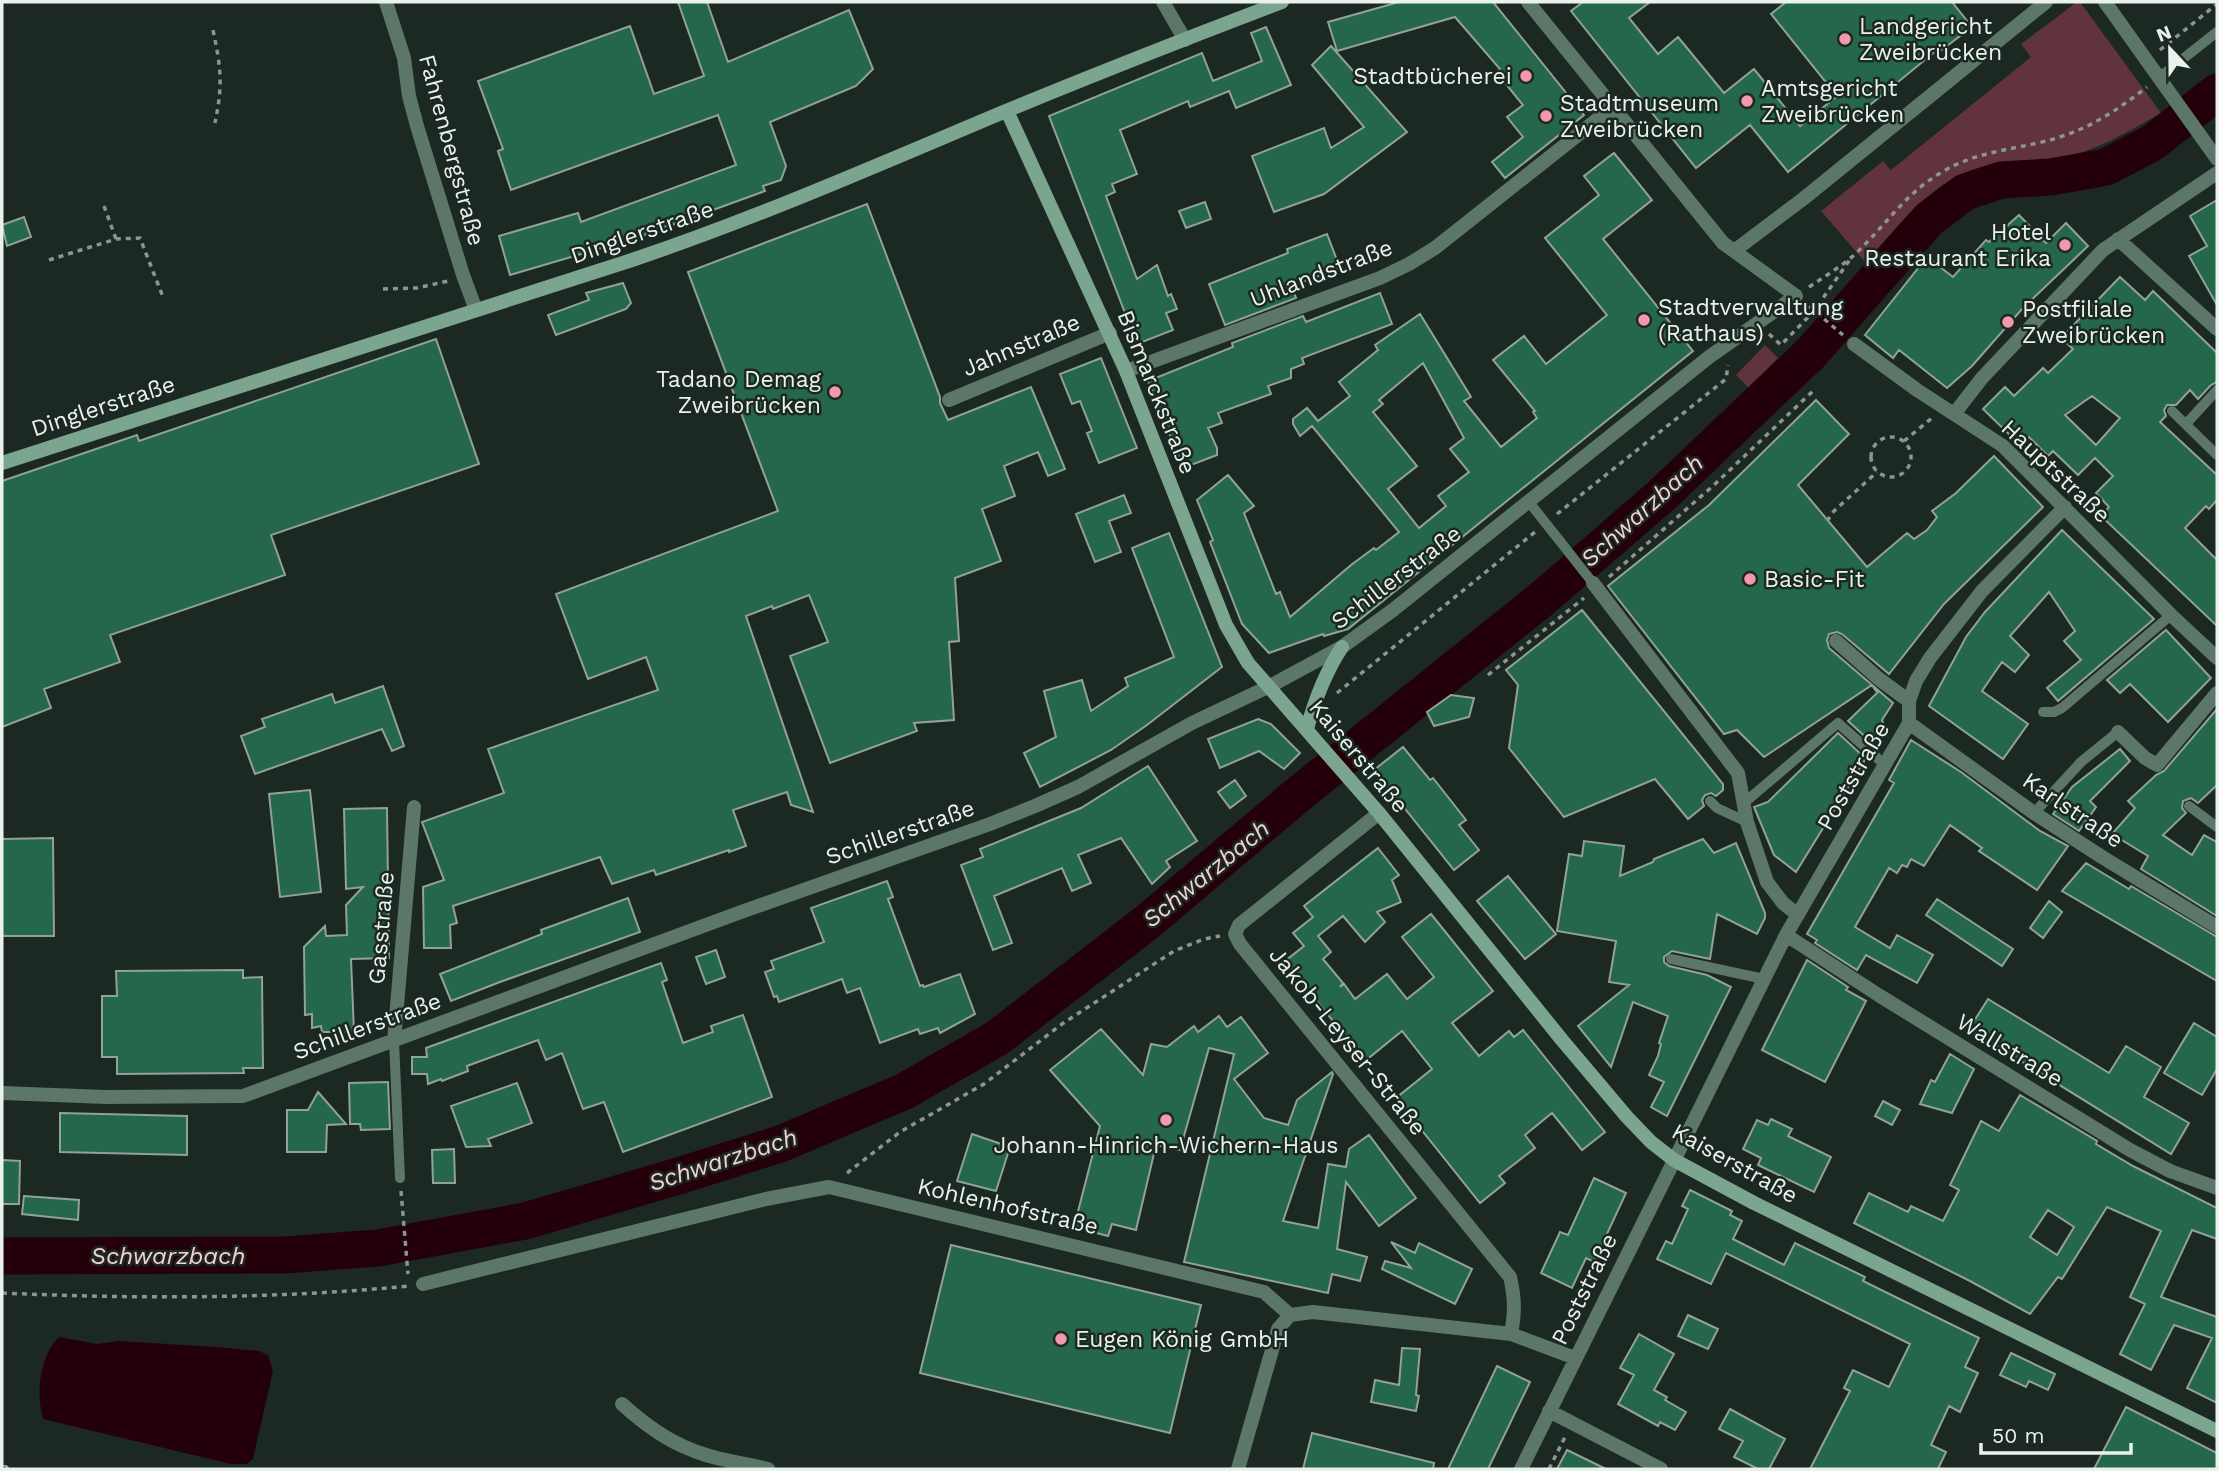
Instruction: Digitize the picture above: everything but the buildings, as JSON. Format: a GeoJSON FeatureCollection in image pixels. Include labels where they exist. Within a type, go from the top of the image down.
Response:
{"type":"FeatureCollection","features":[{"type":"Feature","properties":{"kind":"street","name":"Fahrenbergstraße"},"geometry":{"type":"LineString","coordinates":[[386,2],[404,58],[417,126],[476,310]]}},
{"type":"Feature","properties":{"kind":"street"},"geometry":{"type":"LineString","coordinates":[[1163,2],[1185,40]]}},
{"type":"Feature","properties":{"kind":"street","name":"Dinglerstraße"},"geometry":{"type":"LineString","coordinates":[[2,463],[729,227],[1007,111],[1282,2]]}},
{"type":"Feature","properties":{"kind":"street"},"geometry":{"type":"LineString","coordinates":[[1528,2],[1723,243],[1796,296]]}},
{"type":"Feature","properties":{"kind":"street"},"geometry":{"type":"LineString","coordinates":[[1734,251],[2046,2]]}},
{"type":"Feature","properties":{"kind":"street"},"geometry":{"type":"LineString","coordinates":[[2105,2],[2217,159]]}},
{"type":"Feature","properties":{"kind":"street","name":"Uhlandstraße"},"geometry":{"type":"LineString","coordinates":[[1126,371],[1380,278],[1409,264],[1435,248],[1613,107]]}},
{"type":"Feature","properties":{"kind":"street","name":"Bismarckstraße"},"geometry":{"type":"LineString","coordinates":[[1007,111],[1110,332],[1226,625],[1248,663],[1270,687]]}},
{"type":"Feature","properties":{"kind":"street"},"geometry":{"type":"LineString","coordinates":[[1954,414],[1982,378],[2103,250],[2217,173]]}},
{"type":"Feature","properties":{"kind":"street"},"geometry":{"type":"LineString","coordinates":[[2118,239],[2217,330]]}},
{"type":"Feature","properties":{"kind":"street","name":"Schillerstraße"},"geometry":{"type":"LineString","coordinates":[[2,1093],[106,1097],[243,1096],[741,912],[990,824],[1078,787],[1192,723],[1270,687],[1342,646],[1393,610],[1709,357],[1796,296]]}},
{"type":"Feature","properties":{"kind":"street","name":"Jahnstraße"},"geometry":{"type":"LineString","coordinates":[[949,400],[1110,332]]}},
{"type":"Feature","properties":{"kind":"street","name":"Hauptstraße"},"geometry":{"type":"LineString","coordinates":[[1854,344],[2003,446],[2217,658]]}},
{"type":"Feature","properties":{"kind":"street","name":"Poststraße"},"geometry":{"type":"LineString","coordinates":[[1521,1469],[1786,935],[1909,723],[1909,701],[1916,681],[1930,658],[1982,591],[2064,507]]}},
{"type":"Feature","properties":{"kind":"street"},"geometry":{"type":"LineString","coordinates":[[1595,585],[1738,773],[1747,822],[1768,882],[1783,903],[1798,915]]}},
{"type":"Feature","properties":{"kind":"street"},"geometry":{"type":"LineString","coordinates":[[1836,641],[1879,680],[1909,701]]}},
{"type":"Feature","properties":{"kind":"street"},"geometry":{"type":"LineString","coordinates":[[1309,732],[1311,714],[1324,676],[1342,646]]}},
{"type":"Feature","properties":{"kind":"street","name":"Kaiserstraße"},"geometry":{"type":"LineString","coordinates":[[1270,687],[1379,813],[1578,1060],[1635,1125],[1674,1160],[1754,1203],[2217,1431]]}},
{"type":"Feature","properties":{"kind":"street"},"geometry":{"type":"LineString","coordinates":[[2118,732],[2145,758],[2157,765],[2217,693]]}},
{"type":"Feature","properties":{"kind":"street","name":"Karlstraße"},"geometry":{"type":"LineString","coordinates":[[1909,723],[2034,813],[2217,927]]}},
{"type":"Feature","properties":{"kind":"street","name":"Gasstraße"},"geometry":{"type":"LineString","coordinates":[[394,1041],[414,807]]}},
{"type":"Feature","properties":{"kind":"street"},"geometry":{"type":"LineString","coordinates":[[1235,934],[1239,925],[1379,813]]}},
{"type":"Feature","properties":{"kind":"street","name":"Jakob-Leyser-Straße"},"geometry":{"type":"LineString","coordinates":[[1235,934],[1248,954],[1510,1277],[1515,1298],[1511,1334]]}},
{"type":"Feature","properties":{"kind":"street","name":"Wallstraße"},"geometry":{"type":"LineString","coordinates":[[1786,935],[2130,1150],[2170,1171],[2217,1188]]}},
{"type":"Feature","properties":{"kind":"street","name":"Kohlenhofstraße"},"geometry":{"type":"LineString","coordinates":[[423,1284],[766,1199],[829,1187],[1264,1292],[1290,1315]]}},
{"type":"Feature","properties":{"kind":"street"},"geometry":{"type":"LineString","coordinates":[[1238,1469],[1279,1329],[1290,1315],[1313,1312],[1511,1334],[1575,1358]]}},
{"type":"Feature","properties":{"kind":"street"},"geometry":{"type":"LineString","coordinates":[[622,1404],[662,1436],[693,1451],[768,1469]]}},
{"type":"Feature","properties":{"kind":"street"},"geometry":{"type":"LineString","coordinates":[[1549,1411],[1661,1469]]}},
{"type":"Feature","properties":{"kind":"lane"},"geometry":{"type":"LineString","coordinates":[[2164,83],[2217,32]]}},
{"type":"Feature","properties":{"kind":"lane"},"geometry":{"type":"LineString","coordinates":[[2186,424],[2217,390]]}},
{"type":"Feature","properties":{"kind":"lane"},"geometry":{"type":"LineString","coordinates":[[2172,411],[2217,455]]}},
{"type":"Feature","properties":{"kind":"lane"},"geometry":{"type":"LineString","coordinates":[[1529,502],[1595,585]]}},
{"type":"Feature","properties":{"kind":"lane"},"geometry":{"type":"LineString","coordinates":[[2043,712],[2062,708],[2171,615]]}},
{"type":"Feature","properties":{"kind":"lane"},"geometry":{"type":"LineString","coordinates":[[1744,803],[1838,723],[1885,765]]}},
{"type":"Feature","properties":{"kind":"lane"},"geometry":{"type":"LineString","coordinates":[[2034,813],[2081,762],[2118,732]]}},
{"type":"Feature","properties":{"kind":"lane"},"geometry":{"type":"LineString","coordinates":[[1710,801],[1717,808],[1747,822]]}},
{"type":"Feature","properties":{"kind":"lane"},"geometry":{"type":"LineString","coordinates":[[2189,806],[2217,827]]}},
{"type":"Feature","properties":{"kind":"lane"},"geometry":{"type":"LineString","coordinates":[[1671,959],[1764,979]]}},
{"type":"Feature","properties":{"kind":"lane","name":"Gasstraße"},"geometry":{"type":"LineString","coordinates":[[394,1041],[400,1178]]}},
{"type":"Feature","properties":{"kind":"path"},"geometry":{"type":"LineString","coordinates":[[2147,60],[2217,4]]}},
{"type":"Feature","properties":{"kind":"path"},"geometry":{"type":"LineString","coordinates":[[213,30],[222,92],[215,123]]}},
{"type":"Feature","properties":{"kind":"path"},"geometry":{"type":"LineString","coordinates":[[1796,296],[1853,256],[1911,195],[1944,171],[1970,158],[2057,138],[2087,127],[2164,83]]}},
{"type":"Feature","properties":{"kind":"path"},"geometry":{"type":"LineString","coordinates":[[104,206],[116,239]]}},
{"type":"Feature","properties":{"kind":"path"},"geometry":{"type":"LineString","coordinates":[[49,260],[116,239],[140,238],[163,297]]}},
{"type":"Feature","properties":{"kind":"path"},"geometry":{"type":"LineString","coordinates":[[383,289],[417,288],[463,275]]}},
{"type":"Feature","properties":{"kind":"path"},"geometry":{"type":"LineString","coordinates":[[1814,311],[1854,344]]}},
{"type":"Feature","properties":{"kind":"path"},"geometry":{"type":"LineString","coordinates":[[1311,714],[1726,379],[1731,342]]}},
{"type":"Feature","properties":{"kind":"path"},"geometry":{"type":"LineString","coordinates":[[1489,675],[1714,485],[1814,390]]}},
{"type":"Feature","properties":{"kind":"path"},"geometry":{"type":"LineString","coordinates":[[1903,441],[1938,412]]}},
{"type":"Feature","properties":{"kind":"path"},"geometry":{"type":"LineString","coordinates":[[1888,437],[1903,441],[1910,450],[1911,457],[1907,469],[1895,477],[1887,477],[1877,472],[1871,460],[1875,444],[1888,437]]}},
{"type":"Feature","properties":{"kind":"path"},"geometry":{"type":"LineString","coordinates":[[1827,521],[1834,511],[1877,472]]}},
{"type":"Feature","properties":{"kind":"path"},"geometry":{"type":"LineString","coordinates":[[829,1187],[900,1132],[984,1084],[1062,1024],[1174,951],[1204,939],[1235,934]]}},
{"type":"Feature","properties":{"kind":"path"},"geometry":{"type":"LineString","coordinates":[[400,1178],[409,1275]]}},
{"type":"Feature","properties":{"kind":"path"},"geometry":{"type":"LineString","coordinates":[[2,1293],[116,1298],[350,1291],[423,1284]]}},
{"type":"Feature","properties":{"kind":"path"},"geometry":{"type":"LineString","coordinates":[[1549,1469],[1571,1423]]}},
{"type":"Feature","properties":{"kind":"shaded area"},"geometry":{"type":"Polygon","coordinates":[[[2080,2],[2161,113],[2112,140],[2073,156],[2051,161],[2017,161],[1990,165],[1954,178],[1917,206],[1865,262],[1821,211],[1883,161],[1891,170],[2031,57],[2021,44],[2080,2]]]}},
{"type":"Feature","properties":{"kind":"shaded area"},"geometry":{"type":"Polygon","coordinates":[[[1765,345],[1778,358],[1749,388],[1736,375],[1765,345]]]}},
{"type":"Feature","properties":{"kind":"shaded area"},"geometry":{"type":"Polygon","coordinates":[[[59,1337],[97,1344],[119,1341],[215,1347],[259,1351],[268,1355],[273,1371],[253,1459],[247,1464],[231,1464],[43,1419],[40,1387],[43,1365],[52,1345],[59,1337]]]}},
{"type":"Feature","properties":{"kind":"waterway","name":"Schwarzbach"},"geometry":{"type":"LineString","coordinates":[[2,1256],[284,1255],[378,1248],[525,1221],[675,1177],[780,1144],[905,1091],[997,1038],[1146,923],[1300,793],[1543,598],[1662,495],[1811,353],[1929,219],[1965,192],[2001,180],[2051,177],[2106,167],[2152,143],[2217,92]]}},
{"type":"Feature","properties":{"kind":"place","name":"Landgericht Zweibrücken"},"geometry":{"type":"Point","coordinates":[1845,39]}},
{"type":"Feature","properties":{"kind":"place","name":"Stadtbücherei"},"geometry":{"type":"Point","coordinates":[1526,76]}},
{"type":"Feature","properties":{"kind":"place","name":"Amtsgericht Zweibrücken"},"geometry":{"type":"Point","coordinates":[1747,101]}},
{"type":"Feature","properties":{"kind":"place","name":"Stadtmuseum Zweibrücken"},"geometry":{"type":"Point","coordinates":[1546,116]}},
{"type":"Feature","properties":{"kind":"place","name":"Hotel Restaurant Erika"},"geometry":{"type":"Point","coordinates":[2065,245]}},
{"type":"Feature","properties":{"kind":"place","name":"Stadtverwaltung (Rathaus)"},"geometry":{"type":"Point","coordinates":[1644,320]}},
{"type":"Feature","properties":{"kind":"place","name":"Postfiliale Zweibrücken"},"geometry":{"type":"Point","coordinates":[2008,322]}},
{"type":"Feature","properties":{"kind":"place","name":"Tadano Demag Zweibrücken"},"geometry":{"type":"Point","coordinates":[835,392]}},
{"type":"Feature","properties":{"kind":"place","name":"Basic-Fit"},"geometry":{"type":"Point","coordinates":[1750,579]}},
{"type":"Feature","properties":{"kind":"place","name":"Johann-Hinrich-Wichern-Haus"},"geometry":{"type":"Point","coordinates":[1166,1120]}},
{"type":"Feature","properties":{"kind":"place","name":"Eugen König GmbH"},"geometry":{"type":"Point","coordinates":[1061,1339]}}]}
